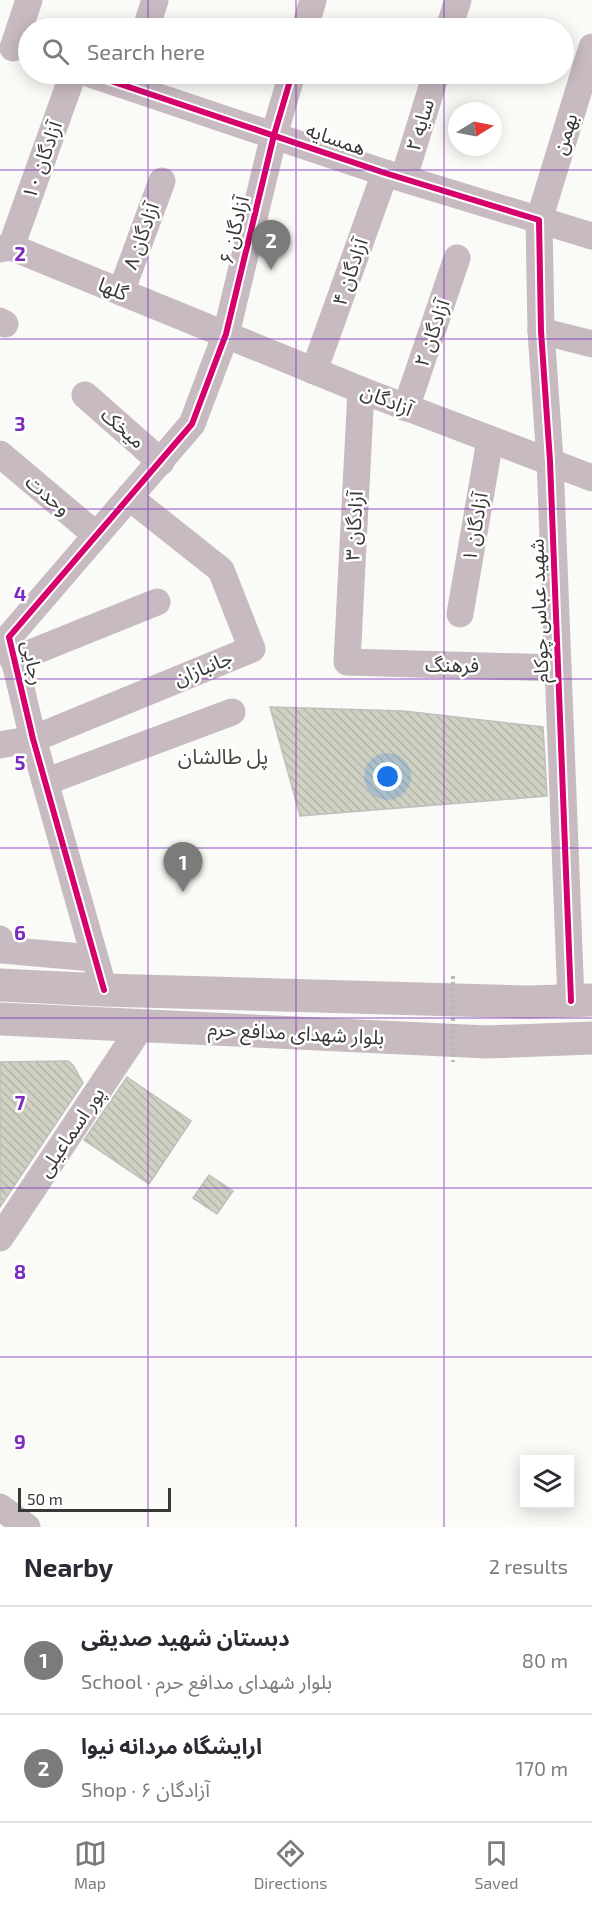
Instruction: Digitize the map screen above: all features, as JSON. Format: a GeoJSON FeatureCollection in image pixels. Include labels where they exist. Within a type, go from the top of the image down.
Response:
{"type":"FeatureCollection","features":[{"type":"Feature","properties":{"kind":"main road","name":"بلوار شهدای مدافع حرم"},"geometry":{"type":"LineString","coordinates":[[0,985],[529,1002],[581,1000]]}},
{"type":"Feature","properties":{"kind":"main road","name":"بلوار شهدای مدافع حرم"},"geometry":{"type":"LineString","coordinates":[[0,1018],[487,1042],[592,1038]]}},
{"type":"Feature","properties":{"kind":"street"},"geometry":{"type":"LineString","coordinates":[[23,18],[29,0]]}},
{"type":"Feature","properties":{"kind":"street"},"geometry":{"type":"LineString","coordinates":[[149,18],[155,0]]}},
{"type":"Feature","properties":{"kind":"street"},"geometry":{"type":"LineString","coordinates":[[308,18],[313,0]]}},
{"type":"Feature","properties":{"kind":"street"},"geometry":{"type":"LineString","coordinates":[[452,18],[458,0]]}},
{"type":"Feature","properties":{"kind":"street","name":"بهمن"},"geometry":{"type":"LineString","coordinates":[[539,220],[592,47]]}},
{"type":"Feature","properties":{"kind":"street","name":"آزادگان ۱۰"},"geometry":{"type":"LineString","coordinates":[[6,248],[69,84]]}},
{"type":"Feature","properties":{"kind":"street","name":"همسایه"},"geometry":{"type":"LineString","coordinates":[[140,84],[274,135],[592,236]]}},
{"type":"Feature","properties":{"kind":"street","name":"آزادگان ۶"},"geometry":{"type":"LineString","coordinates":[[226,334],[274,135],[289,84]]}},
{"type":"Feature","properties":{"kind":"street","name":"سایه ۲"},"geometry":{"type":"LineString","coordinates":[[394,175],[432,84]]}},
{"type":"Feature","properties":{"kind":"street","name":"آزادگان ۴"},"geometry":{"type":"LineString","coordinates":[[315,370],[394,175]]}},
{"type":"Feature","properties":{"kind":"street","name":"آزادگان ۸"},"geometry":{"type":"LineString","coordinates":[[120,292],[162,181]]}},
{"type":"Feature","properties":{"kind":"street","name":"شهید عباس چوکام"},"geometry":{"type":"LineString","coordinates":[[539,220],[541,331],[550,461],[558,668],[581,1000]]}},
{"type":"Feature","properties":{"kind":"street","name":"گلها"},"geometry":{"type":"LineString","coordinates":[[6,248],[226,334]]}},
{"type":"Feature","properties":{"kind":"street","name":"آزادگان ۲"},"geometry":{"type":"LineString","coordinates":[[406,408],[457,258]]}},
{"type":"Feature","properties":{"kind":"street"},"geometry":{"type":"LineString","coordinates":[[541,331],[592,344]]}},
{"type":"Feature","properties":{"kind":"street","name":"آزادگان"},"geometry":{"type":"LineString","coordinates":[[226,334],[406,408],[592,478]]}},
{"type":"Feature","properties":{"kind":"street","name":"رجایی"},"geometry":{"type":"LineString","coordinates":[[104,990],[93,958],[33,739],[9,637],[192,424],[226,334]]}},
{"type":"Feature","properties":{"kind":"street","name":"آزادگان ۳"},"geometry":{"type":"LineString","coordinates":[[347,662],[361,390]]}},
{"type":"Feature","properties":{"kind":"street","name":"میخک"},"geometry":{"type":"LineString","coordinates":[[85,395],[160,462]]}},
{"type":"Feature","properties":{"kind":"street","name":"آزادگان ۱"},"geometry":{"type":"LineString","coordinates":[[460,614],[490,440]]}},
{"type":"Feature","properties":{"kind":"street","name":"وحدت"},"geometry":{"type":"LineString","coordinates":[[0,454],[96,535]]}},
{"type":"Feature","properties":{"kind":"street","name":"جانبازان"},"geometry":{"type":"LineString","coordinates":[[0,745],[33,739],[252,649],[222,570],[129,497]]}},
{"type":"Feature","properties":{"kind":"street"},"geometry":{"type":"LineString","coordinates":[[13,660],[157,602]]}},
{"type":"Feature","properties":{"kind":"street","name":"فرهنگ"},"geometry":{"type":"LineString","coordinates":[[347,662],[558,668]]}},
{"type":"Feature","properties":{"kind":"street"},"geometry":{"type":"LineString","coordinates":[[45,782],[232,712]]}},
{"type":"Feature","properties":{"kind":"street"},"geometry":{"type":"LineString","coordinates":[[0,939],[2,950],[93,958]]}},
{"type":"Feature","properties":{"kind":"street","name":"پور اسماعیلی"},"geometry":{"type":"LineString","coordinates":[[0,1238],[142,1025]]}},
{"type":"Feature","properties":{"kind":"street"},"geometry":{"type":"LineString","coordinates":[[0,1507],[27,1527]]}},
{"type":"Feature","properties":{"kind":"path"},"geometry":{"type":"LineString","coordinates":[[453,976],[453,1062]]}},
{"type":"Feature","properties":{"kind":"building"},"geometry":{"type":"Polygon","coordinates":[[[270,707],[404,711],[543,727],[547,796],[300,816],[270,707]]]}},
{"type":"Feature","properties":{"kind":"building"},"geometry":{"type":"Polygon","coordinates":[[[68,1061],[73,1065],[83,1083],[0,1207],[0,1062],[68,1061]]]}},
{"type":"Feature","properties":{"kind":"building"},"geometry":{"type":"Polygon","coordinates":[[[127,1077],[191,1121],[149,1184],[84,1140],[127,1077]]]}},
{"type":"Feature","properties":{"kind":"building"},"geometry":{"type":"Polygon","coordinates":[[[209,1175],[233,1191],[217,1214],[193,1198],[209,1175]]]}},
{"type":"Feature","properties":{"kind":"cycle path"},"geometry":{"type":"LineString","coordinates":[[120,84],[385,173],[539,220],[541,331],[550,461],[571,1001]]}},
{"type":"Feature","properties":{"kind":"cycle path"},"geometry":{"type":"LineString","coordinates":[[104,990],[33,739],[9,637],[192,424],[226,334],[274,135],[289,84]]}},
{"type":"Feature","properties":{"kind":"place","name":"ارایشگاه مردانه نیوا"},"geometry":{"type":"Point","coordinates":[271,270]}},
{"type":"Feature","properties":{"kind":"place","name":"دبستان شهید صدیقی"},"geometry":{"type":"Point","coordinates":[183,892]}},
{"type":"Feature","properties":{"kind":"district","name":"پل طالشان"},"geometry":{"type":"Point","coordinates":[223,757]}}]}
